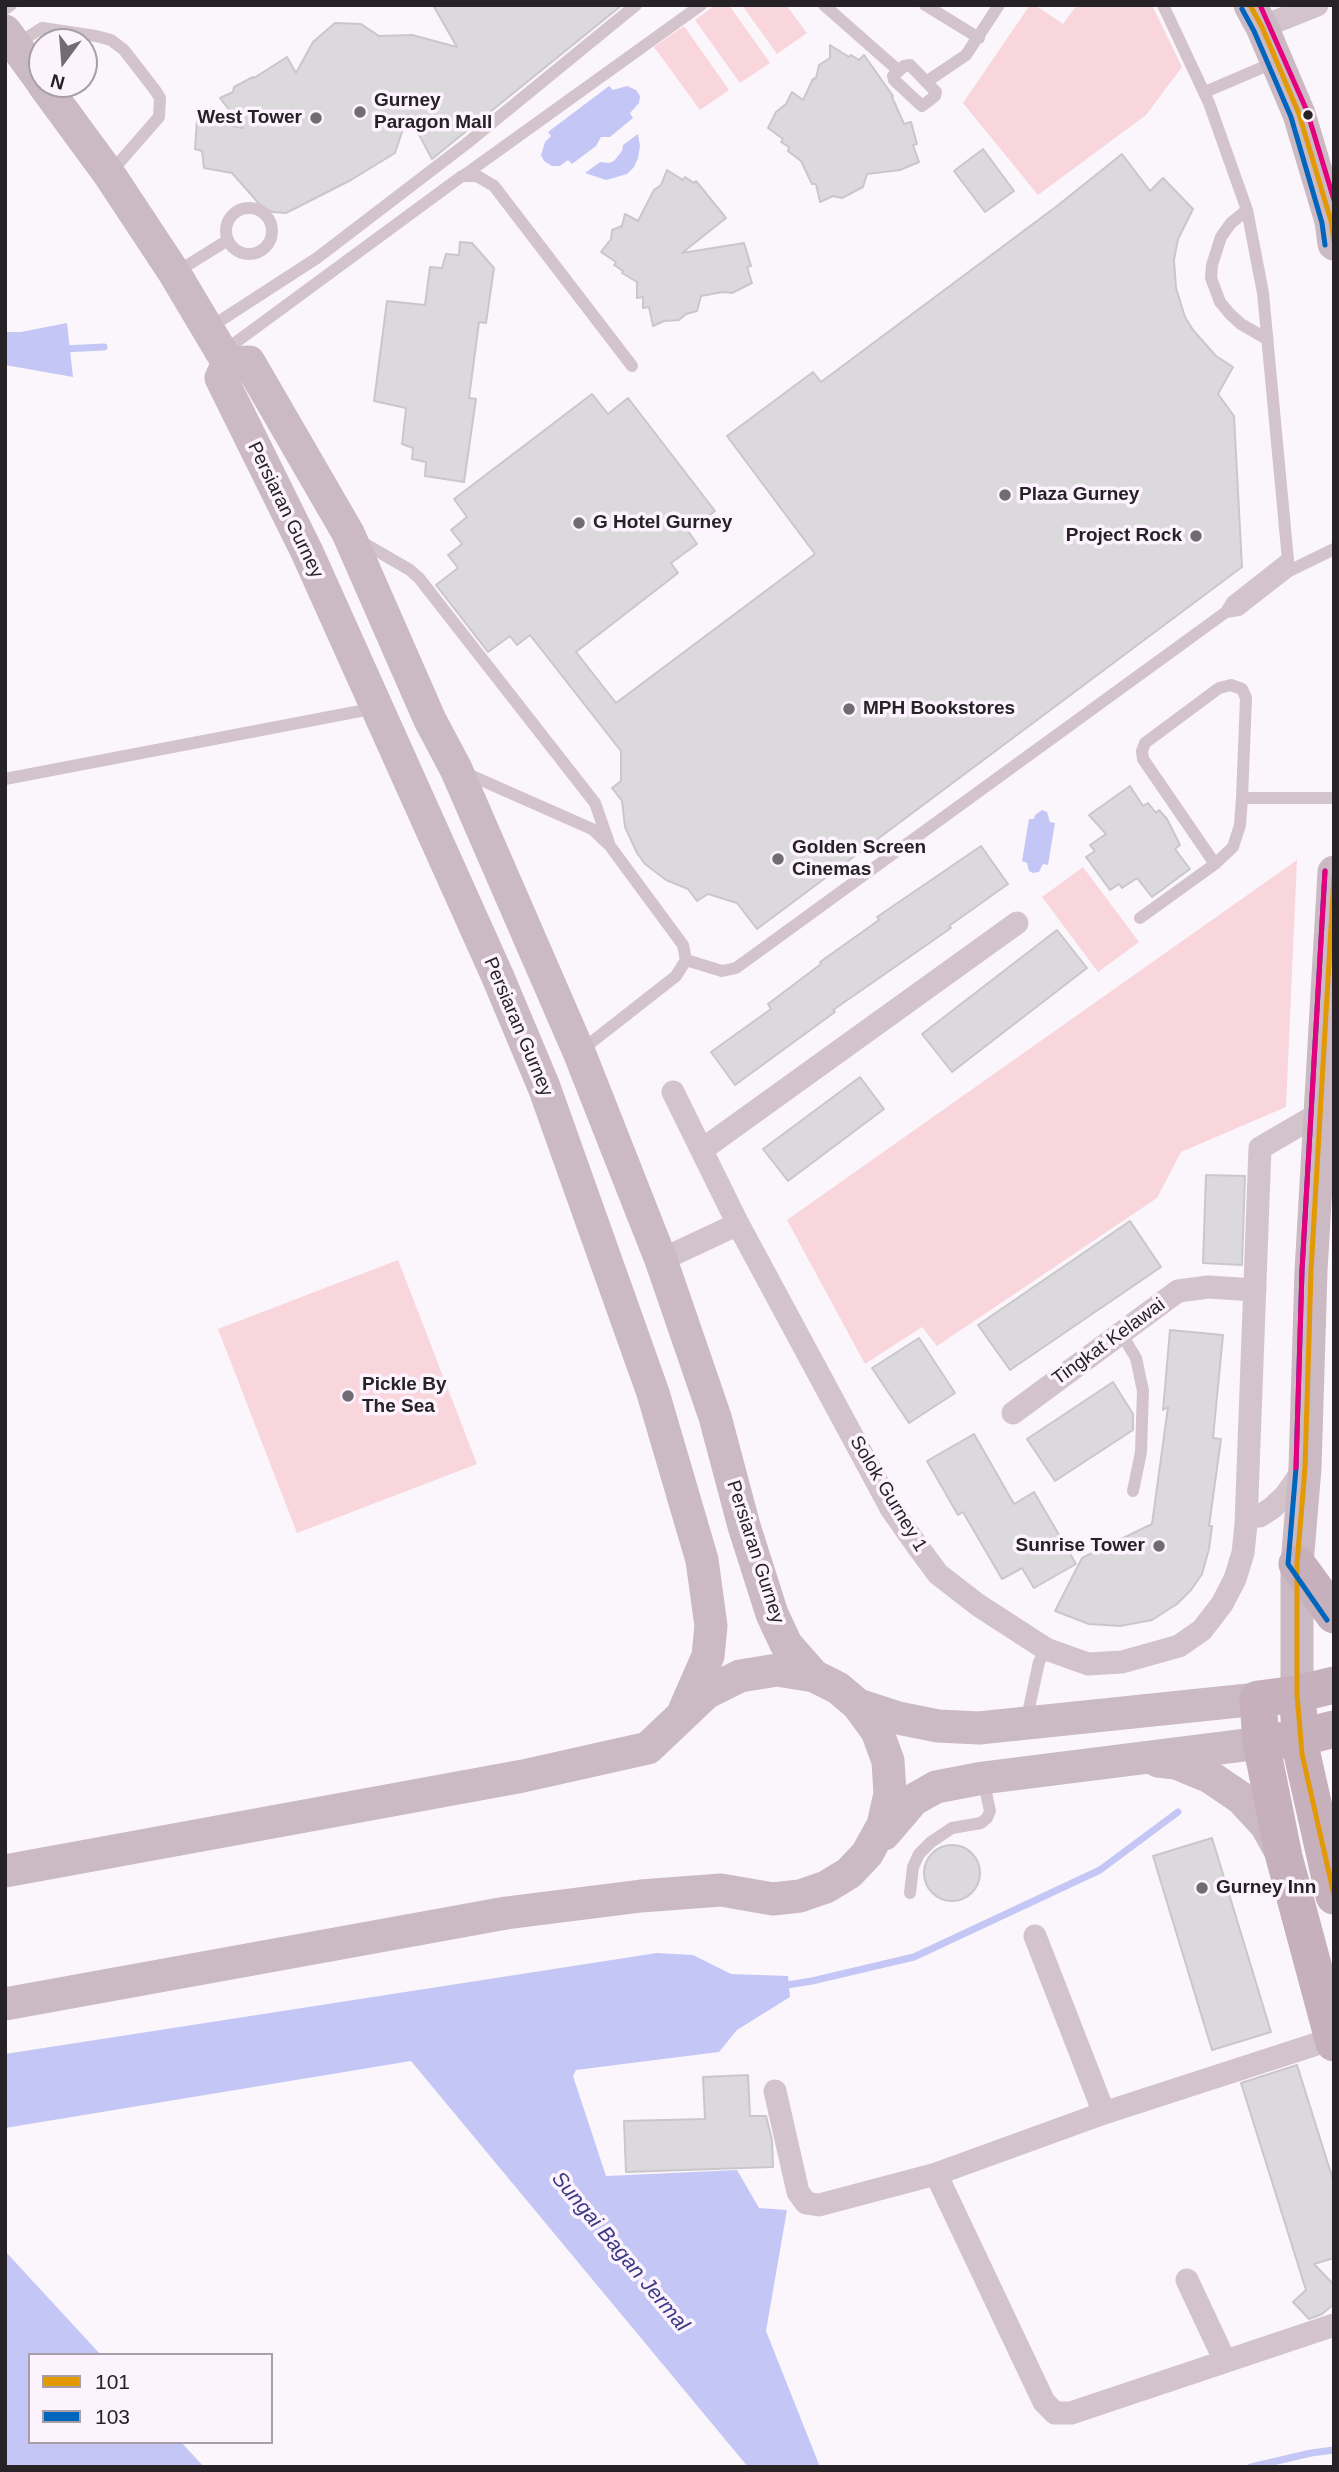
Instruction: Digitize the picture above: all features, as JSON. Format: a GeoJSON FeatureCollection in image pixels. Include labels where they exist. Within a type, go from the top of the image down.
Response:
{"type":"FeatureCollection","features":[{"type":"Feature","properties":{"kind":"main road"},"geometry":{"type":"LineString","coordinates":[[1256,16],[1299,114],[1331,221],[1334,244]]}},
{"type":"Feature","properties":{"kind":"main road","name":"Persiaran Gurney"},"geometry":{"type":"LineString","coordinates":[[10,38],[28,63]]}},
{"type":"Feature","properties":{"kind":"main road","name":"Persiaran Gurney"},"geometry":{"type":"LineString","coordinates":[[54,98],[109,174],[175,274],[219,349],[221,378],[307,552],[497,975],[544,1087],[657,1406],[702,1560],[711,1626],[708,1656],[681,1720]]}},
{"type":"Feature","properties":{"kind":"main road","name":"Persiaran Gurney"},"geometry":{"type":"LineString","coordinates":[[219,349],[248,362],[348,533],[430,720],[456,769],[579,1052],[661,1259],[715,1417],[744,1526],[772,1615],[786,1644],[814,1676]]}},
{"type":"Feature","properties":{"kind":"main road"},"geometry":{"type":"LineString","coordinates":[[307,552],[348,533]]}},
{"type":"Feature","properties":{"kind":"main road"},"geometry":{"type":"LineString","coordinates":[[1334,873],[1311,1271],[1305,1468],[1297,1564],[1299,1738],[1334,1896]]}},
{"type":"Feature","properties":{"kind":"main road"},"geometry":{"type":"LineString","coordinates":[[1297,1564],[1334,1615]]}},
{"type":"Feature","properties":{"kind":"main road"},"geometry":{"type":"LineString","coordinates":[[5,1871],[523,1776],[648,1748],[681,1720],[706,1693],[740,1676],[777,1670],[814,1676],[838,1688],[858,1705],[877,1731],[888,1761],[890,1794],[883,1825],[867,1854]]}},
{"type":"Feature","properties":{"kind":"main road"},"geometry":{"type":"LineString","coordinates":[[858,1705],[937,1727],[979,1728],[1258,1699],[1297,1694],[1334,1685]]}},
{"type":"Feature","properties":{"kind":"main road"},"geometry":{"type":"LineString","coordinates":[[1258,1699],[1262,1742],[1284,1857],[1333,2041]]}},
{"type":"Feature","properties":{"kind":"main road"},"geometry":{"type":"LineString","coordinates":[[5,2004],[506,1913],[642,1896],[721,1890],[773,1899],[800,1896],[826,1888],[849,1873],[913,1800],[936,1787],[983,1778],[1299,1738],[1334,1729]]}},
{"type":"Feature","properties":{"kind":"main road"},"geometry":{"type":"LineString","coordinates":[[1139,1758],[1176,1763],[1210,1777],[1241,1798],[1266,1825],[1284,1857]]}},
{"type":"Feature","properties":{"kind":"main road"},"geometry":{"type":"LineString","coordinates":[[1321,1843],[1334,1809]]}},
{"type":"Feature","properties":{"kind":"street"},"geometry":{"type":"LineString","coordinates":[[1256,16],[1317,5]]}},
{"type":"Feature","properties":{"kind":"street"},"geometry":{"type":"LineString","coordinates":[[703,1149],[1017,923]]}},
{"type":"Feature","properties":{"kind":"street","name":"Solok Gurney 1"},"geometry":{"type":"LineString","coordinates":[[673,1092],[738,1224],[892,1510],[918,1547],[938,1574],[978,1605],[1046,1649],[1087,1664],[1122,1662],[1179,1646],[1202,1630],[1222,1604],[1235,1579],[1243,1553],[1247,1516],[1260,1148],[1320,1113]]}},
{"type":"Feature","properties":{"kind":"street"},"geometry":{"type":"LineString","coordinates":[[661,1259],[738,1224]]}},
{"type":"Feature","properties":{"kind":"street","name":"Tingkat Kelawai"},"geometry":{"type":"LineString","coordinates":[[1013,1413],[1178,1291],[1208,1287],[1255,1290]]}},
{"type":"Feature","properties":{"kind":"street"},"geometry":{"type":"LineString","coordinates":[[1247,1516],[1260,1516],[1272,1508],[1285,1496],[1305,1468]]}},
{"type":"Feature","properties":{"kind":"street"},"geometry":{"type":"LineString","coordinates":[[1035,1936],[1104,2113]]}},
{"type":"Feature","properties":{"kind":"street"},"geometry":{"type":"LineString","coordinates":[[775,2091],[798,2192],[806,2203],[818,2205],[936,2174],[1104,2113],[1333,2041]]}},
{"type":"Feature","properties":{"kind":"street"},"geometry":{"type":"LineString","coordinates":[[936,2174],[1044,2402],[1055,2413],[1072,2413],[1334,2325]]}},
{"type":"Feature","properties":{"kind":"street"},"geometry":{"type":"LineString","coordinates":[[1187,2280],[1225,2361]]}},
{"type":"Feature","properties":{"kind":"lane"},"geometry":{"type":"LineString","coordinates":[[5,9],[11,5]]}},
{"type":"Feature","properties":{"kind":"lane"},"geometry":{"type":"LineString","coordinates":[[219,349],[317,258],[466,144],[636,5]]}},
{"type":"Feature","properties":{"kind":"lane"},"geometry":{"type":"LineString","coordinates":[[219,349],[701,5]]}},
{"type":"Feature","properties":{"kind":"lane"},"geometry":{"type":"LineString","coordinates":[[824,5],[899,71]]}},
{"type":"Feature","properties":{"kind":"lane"},"geometry":{"type":"LineString","coordinates":[[925,5],[979,38]]}},
{"type":"Feature","properties":{"kind":"lane"},"geometry":{"type":"LineString","coordinates":[[926,82],[961,60],[979,38],[999,5]]}},
{"type":"Feature","properties":{"kind":"lane"},"geometry":{"type":"LineString","coordinates":[[1163,5],[1205,92],[1247,210],[1263,293],[1289,564]]}},
{"type":"Feature","properties":{"kind":"lane"},"geometry":{"type":"LineString","coordinates":[[10,38],[42,28],[111,40],[124,50],[155,90],[160,98],[159,117],[109,174]]}},
{"type":"Feature","properties":{"kind":"lane"},"geometry":{"type":"LineString","coordinates":[[1205,92],[1277,62]]}},
{"type":"Feature","properties":{"kind":"lane"},"geometry":{"type":"LineString","coordinates":[[910,65],[926,82],[936,92],[935,96],[922,106],[893,76],[904,66],[910,65]]}},
{"type":"Feature","properties":{"kind":"lane"},"geometry":{"type":"LineString","coordinates":[[463,177],[477,176],[494,186],[632,366]]}},
{"type":"Feature","properties":{"kind":"lane"},"geometry":{"type":"LineString","coordinates":[[1247,210],[1231,223],[1221,237],[1212,265],[1211,278],[1220,302],[1230,314],[1241,324],[1267,339]]}},
{"type":"Feature","properties":{"kind":"lane"},"geometry":{"type":"LineString","coordinates":[[175,274],[228,240]]}},
{"type":"Feature","properties":{"kind":"lane"},"geometry":{"type":"LineString","coordinates":[[348,533],[419,578],[595,803],[610,846]]}},
{"type":"Feature","properties":{"kind":"lane"},"geometry":{"type":"LineString","coordinates":[[686,960],[722,971],[736,968],[1226,612],[1232,602],[1289,564],[1334,549]]}},
{"type":"Feature","properties":{"kind":"lane"},"geometry":{"type":"LineString","coordinates":[[1140,918],[1215,864],[1233,846],[1240,825],[1246,698],[1242,689],[1231,685],[1219,688],[1145,743],[1142,751],[1143,759],[1215,864]]}},
{"type":"Feature","properties":{"kind":"lane"},"geometry":{"type":"LineString","coordinates":[[5,779],[376,708]]}},
{"type":"Feature","properties":{"kind":"lane"},"geometry":{"type":"LineString","coordinates":[[456,769],[592,829],[610,846],[683,945],[686,960],[676,976],[579,1052]]}},
{"type":"Feature","properties":{"kind":"lane"},"geometry":{"type":"LineString","coordinates":[[1242,798],[1334,798]]}},
{"type":"Feature","properties":{"kind":"lane"},"geometry":{"type":"LineString","coordinates":[[1121,1333],[1136,1358],[1143,1391],[1141,1452],[1133,1492]]}},
{"type":"Feature","properties":{"kind":"lane"},"geometry":{"type":"LineString","coordinates":[[1026,1723],[1039,1662],[1046,1649]]}},
{"type":"Feature","properties":{"kind":"lane"},"geometry":{"type":"LineString","coordinates":[[910,1893],[913,1867],[919,1854],[931,1842],[952,1828],[981,1824],[987,1818],[990,1811],[983,1778]]}},
{"type":"Feature","properties":{"kind":"shaded area"},"geometry":{"type":"Polygon","coordinates":[[[715,5],[729,5],[770,63],[740,83],[695,20],[715,5]]]}},
{"type":"Feature","properties":{"kind":"shaded area"},"geometry":{"type":"Polygon","coordinates":[[[742,5],[786,5],[807,33],[777,54],[742,5]]]}},
{"type":"Feature","properties":{"kind":"shaded area"},"geometry":{"type":"Polygon","coordinates":[[[1030,5],[1035,5],[1063,24],[1077,5],[1152,5],[1182,67],[1146,115],[1038,195],[963,103],[1030,5]]]}},
{"type":"Feature","properties":{"kind":"shaded area"},"geometry":{"type":"Polygon","coordinates":[[[684,26],[729,90],[700,110],[654,47],[684,26]]]}},
{"type":"Feature","properties":{"kind":"shaded area"},"geometry":{"type":"Polygon","coordinates":[[[1297,860],[1286,1107],[1181,1152],[1157,1198],[937,1346],[922,1327],[865,1364],[787,1220],[1297,860]]]}},
{"type":"Feature","properties":{"kind":"shaded area"},"geometry":{"type":"Polygon","coordinates":[[[1083,867],[1139,942],[1098,972],[1042,897],[1083,867]]]}},
{"type":"Feature","properties":{"kind":"shaded area","name":"Pickle By The Sea"},"geometry":{"type":"Polygon","coordinates":[[[398,1260],[477,1464],[297,1533],[218,1329],[398,1260]]]}},
{"type":"Feature","properties":{"kind":"water"},"geometry":{"type":"Polygon","coordinates":[[[609,86],[613,90],[627,86],[636,90],[640,96],[639,103],[630,113],[633,118],[610,137],[601,137],[596,146],[572,164],[568,160],[560,166],[552,166],[544,161],[541,155],[545,142],[551,136],[548,132],[609,86]]]}},
{"type":"Feature","properties":{"kind":"water"},"geometry":{"type":"Polygon","coordinates":[[[638,134],[638,158],[627,174],[606,180],[585,173],[600,162],[614,161],[623,145],[638,134]]]}},
{"type":"Feature","properties":{"kind":"water"},"geometry":{"type":"Polygon","coordinates":[[[67,323],[73,377],[5,365],[5,332],[21,332],[67,323]]]}},
{"type":"Feature","properties":{"kind":"water"},"geometry":{"type":"Polygon","coordinates":[[[1042,810],[1047,812],[1050,822],[1055,823],[1048,865],[1043,864],[1039,872],[1033,873],[1029,871],[1027,863],[1022,861],[1029,819],[1034,819],[1042,810]]]}},
{"type":"Feature","properties":{"kind":"water"},"geometry":{"type":"Polygon","coordinates":[[[657,1953],[693,1955],[731,1974],[788,1976],[790,1997],[737,2030],[719,2052],[576,2070],[573,2076],[606,2176],[737,2170],[759,2208],[787,2210],[766,2331],[820,2467],[748,2467],[411,2061],[5,2128],[5,2054],[657,1953]]]}},
{"type":"Feature","properties":{"kind":"water"},"geometry":{"type":"Polygon","coordinates":[[[5,2251],[99,2353],[28,2353],[28,2444],[183,2444],[204,2467],[10,2467],[5,2463],[5,2251]]]}},
{"type":"Feature","properties":{"kind":"building","name":"Gurney Paragon Mall"},"geometry":{"type":"Polygon","coordinates":[[[433,5],[622,5],[432,159],[408,114],[395,153],[351,180],[286,213],[273,212],[262,207],[232,173],[204,168],[202,151],[195,149],[197,120],[243,128],[220,98],[233,92],[234,87],[287,57],[296,73],[313,42],[335,23],[361,24],[379,36],[412,35],[457,47],[433,5]]]}},
{"type":"Feature","properties":{"kind":"building"},"geometry":{"type":"Polygon","coordinates":[[[830,45],[859,60],[864,55],[893,96],[904,124],[911,122],[917,144],[913,145],[919,162],[900,170],[867,174],[863,187],[842,198],[833,196],[820,202],[816,184],[812,184],[801,161],[788,151],[789,147],[781,142],[783,139],[768,128],[776,112],[786,104],[792,92],[803,100],[816,78],[819,65],[830,58],[830,45]]]}},
{"type":"Feature","properties":{"kind":"building"},"geometry":{"type":"Polygon","coordinates":[[[983,149],[1014,191],[985,212],[954,171],[983,149]]]}},
{"type":"Feature","properties":{"kind":"building","name":"Plaza Gurney"},"geometry":{"type":"Polygon","coordinates":[[[1122,154],[1150,191],[1163,178],[1193,209],[1178,239],[1174,260],[1176,288],[1185,317],[1193,330],[1216,356],[1233,367],[1218,394],[1234,416],[1242,567],[757,929],[737,903],[708,894],[697,901],[688,889],[666,880],[645,864],[637,853],[625,827],[622,801],[612,788],[621,781],[621,751],[530,635],[517,645],[510,636],[488,652],[436,585],[458,568],[448,555],[462,544],[451,530],[467,517],[454,499],[592,394],[608,414],[628,398],[715,511],[688,531],[697,544],[671,563],[678,573],[576,652],[616,703],[815,554],[727,436],[813,372],[821,382],[1057,206],[1122,154]]]}},
{"type":"Feature","properties":{"kind":"building"},"geometry":{"type":"Polygon","coordinates":[[[667,170],[683,180],[685,177],[694,183],[696,181],[726,218],[682,253],[744,243],[751,266],[747,267],[752,283],[732,293],[701,296],[697,311],[686,314],[679,320],[664,321],[653,326],[649,307],[643,308],[643,297],[637,298],[637,282],[622,273],[623,271],[614,265],[616,262],[601,252],[611,239],[612,230],[622,226],[625,214],[638,221],[654,190],[661,185],[667,170]]]}},
{"type":"Feature","properties":{"kind":"building"},"geometry":{"type":"Polygon","coordinates":[[[460,242],[472,243],[494,268],[486,323],[479,322],[469,398],[476,399],[464,482],[425,476],[426,462],[412,459],[413,448],[402,444],[406,408],[374,401],[387,301],[425,305],[430,267],[442,268],[446,254],[459,255],[460,242]]]}},
{"type":"Feature","properties":{"kind":"building"},"geometry":{"type":"Polygon","coordinates":[[[1130,786],[1143,806],[1148,803],[1156,813],[1159,810],[1167,819],[1180,845],[1175,849],[1190,869],[1152,897],[1137,878],[1122,888],[1119,884],[1110,890],[1086,857],[1095,851],[1090,845],[1106,834],[1089,815],[1130,786]]]}},
{"type":"Feature","properties":{"kind":"building"},"geometry":{"type":"Polygon","coordinates":[[[981,846],[1008,884],[949,926],[951,928],[833,1010],[835,1012],[735,1085],[711,1052],[771,1009],[768,1004],[821,964],[820,962],[879,920],[877,917],[981,846]]]}},
{"type":"Feature","properties":{"kind":"building"},"geometry":{"type":"Polygon","coordinates":[[[1057,930],[1087,968],[952,1072],[922,1034],[1057,930]]]}},
{"type":"Feature","properties":{"kind":"building"},"geometry":{"type":"Polygon","coordinates":[[[860,1077],[884,1109],[788,1181],[763,1149],[860,1077]]]}},
{"type":"Feature","properties":{"kind":"building"},"geometry":{"type":"Polygon","coordinates":[[[1206,1175],[1245,1176],[1242,1265],[1203,1263],[1206,1175]]]}},
{"type":"Feature","properties":{"kind":"building"},"geometry":{"type":"Polygon","coordinates":[[[1130,1221],[1161,1267],[1010,1370],[978,1325],[1130,1221]]]}},
{"type":"Feature","properties":{"kind":"building"},"geometry":{"type":"Polygon","coordinates":[[[1170,1330],[1223,1335],[1213,1438],[1221,1439],[1209,1526],[1212,1526],[1209,1549],[1202,1574],[1191,1590],[1177,1604],[1152,1620],[1120,1626],[1089,1624],[1055,1611],[1082,1558],[1152,1524],[1168,1407],[1163,1410],[1170,1330]]]}},
{"type":"Feature","properties":{"kind":"building"},"geometry":{"type":"Polygon","coordinates":[[[919,1338],[955,1393],[909,1423],[872,1368],[919,1338]]]}},
{"type":"Feature","properties":{"kind":"building"},"geometry":{"type":"Polygon","coordinates":[[[1113,1382],[1133,1414],[1133,1430],[1055,1481],[1027,1439],[1113,1382]]]}},
{"type":"Feature","properties":{"kind":"building"},"geometry":{"type":"Polygon","coordinates":[[[974,1434],[1014,1504],[1034,1492],[1076,1564],[1034,1588],[1022,1568],[1002,1579],[963,1512],[958,1515],[927,1461],[974,1434]]]}},
{"type":"Feature","properties":{"kind":"building"},"geometry":{"type":"Polygon","coordinates":[[[1212,1838],[1271,2032],[1212,2050],[1153,1856],[1212,1838]]]}},
{"type":"Feature","properties":{"kind":"building"},"geometry":{"type":"Polygon","coordinates":[[[946,1845],[958,1845],[968,1849],[976,1857],[980,1873],[976,1889],[968,1897],[958,1901],[946,1901],[936,1897],[928,1889],[924,1879],[924,1867],[928,1857],[936,1849],[946,1845]]]}},
{"type":"Feature","properties":{"kind":"building"},"geometry":{"type":"Polygon","coordinates":[[[1297,2065],[1334,2183],[1334,2258],[1314,2264],[1334,2285],[1334,2304],[1322,2314],[1309,2319],[1293,2302],[1306,2290],[1241,2083],[1297,2065]]]}},
{"type":"Feature","properties":{"kind":"building"},"geometry":{"type":"Polygon","coordinates":[[[748,2075],[750,2116],[766,2116],[772,2140],[773,2167],[626,2172],[624,2121],[705,2119],[703,2077],[748,2075]]]}},
{"type":"Feature","properties":{"kind":"waterway"},"geometry":{"type":"LineString","coordinates":[[63,349],[104,347]]}},
{"type":"Feature","properties":{"kind":"waterway"},"geometry":{"type":"LineString","coordinates":[[780,1986],[914,1957],[1100,1870],[1178,1812]]}},
{"type":"Feature","properties":{"kind":"waterway","name":"Sungai Bagan Jermal"},"geometry":{"type":"LineString","coordinates":[[1251,2467],[1334,2450]]}},
{"type":"Feature","properties":{"kind":"transit line","name":"101"},"geometry":{"type":"LineString","coordinates":[[1250,5],[1299,114],[1331,221],[1334,242]]}},
{"type":"Feature","properties":{"kind":"transit line"},"geometry":{"type":"LineString","coordinates":[[1260,5],[1307,111],[1334,200]]}},
{"type":"Feature","properties":{"kind":"transit line","name":"103"},"geometry":{"type":"LineString","coordinates":[[1242,9],[1291,117],[1322,223],[1325,245]]}},
{"type":"Feature","properties":{"kind":"transit line","name":"103"},"geometry":{"type":"LineString","coordinates":[[1325,871],[1302,1270],[1296,1468],[1288,1564],[1327,1620]]}},
{"type":"Feature","properties":{"kind":"transit line"},"geometry":{"type":"LineString","coordinates":[[1296,1468],[1302,1270],[1325,871]]}},
{"type":"Feature","properties":{"kind":"transit line","name":"101"},"geometry":{"type":"LineString","coordinates":[[1334,876],[1311,1271],[1305,1468],[1297,1564],[1297,1694],[1302,1754],[1334,1895]]}},
{"type":"Feature","properties":{"kind":"place","name":"Gurney Paragon Mall"},"geometry":{"type":"Point","coordinates":[360,112]}},
{"type":"Feature","properties":{"kind":"place","name":"West Tower"},"geometry":{"type":"Point","coordinates":[316,118]}},
{"type":"Feature","properties":{"kind":"place","name":"Plaza Gurney"},"geometry":{"type":"Point","coordinates":[1005,495]}},
{"type":"Feature","properties":{"kind":"place","name":"G Hotel Gurney"},"geometry":{"type":"Point","coordinates":[579,523]}},
{"type":"Feature","properties":{"kind":"place","name":"Project Rock"},"geometry":{"type":"Point","coordinates":[1196,536]}},
{"type":"Feature","properties":{"kind":"place","name":"MPH Bookstores"},"geometry":{"type":"Point","coordinates":[849,709]}},
{"type":"Feature","properties":{"kind":"place","name":"Golden Screen Cinemas"},"geometry":{"type":"Point","coordinates":[778,859]}},
{"type":"Feature","properties":{"kind":"place","name":"Pickle By The Sea"},"geometry":{"type":"Point","coordinates":[348,1396]}},
{"type":"Feature","properties":{"kind":"place","name":"Sunrise Tower"},"geometry":{"type":"Point","coordinates":[1159,1546]}},
{"type":"Feature","properties":{"kind":"place","name":"Gurney Inn"},"geometry":{"type":"Point","coordinates":[1202,1888]}}]}
